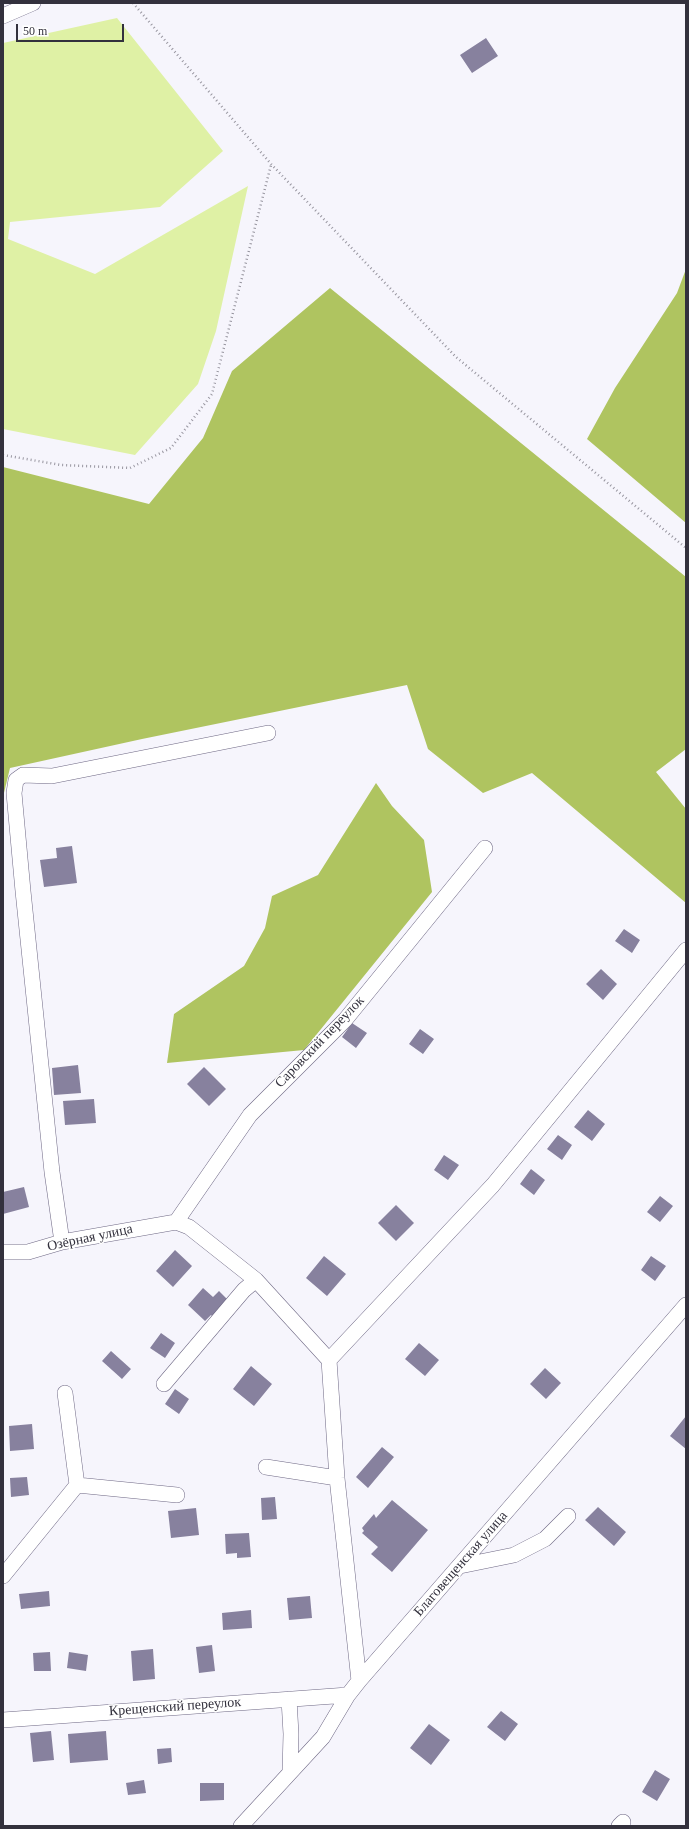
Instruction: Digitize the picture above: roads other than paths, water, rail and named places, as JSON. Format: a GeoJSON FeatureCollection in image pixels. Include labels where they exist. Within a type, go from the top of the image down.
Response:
{"type":"FeatureCollection","features":[{"type":"Feature","properties":{"kind":"street"},"geometry":{"type":"LineString","coordinates":[[3,16],[33,3]]}},
{"type":"Feature","properties":{"kind":"street"},"geometry":{"type":"LineString","coordinates":[[62,1242],[52,1172],[23,891],[14,793],[16,780],[23,775],[52,776],[268,733]]}},
{"type":"Feature","properties":{"kind":"street","name":"Саровский переулок"},"geometry":{"type":"LineString","coordinates":[[176,1222],[250,1115],[345,1020],[485,848]]}},
{"type":"Feature","properties":{"kind":"street"},"geometry":{"type":"LineString","coordinates":[[329,1360],[493,1185],[686,950]]}},
{"type":"Feature","properties":{"kind":"street"},"geometry":{"type":"LineString","coordinates":[[176,1222],[189,1227],[256,1280],[329,1360],[337,1478],[359,1681]]}},
{"type":"Feature","properties":{"kind":"street","name":"Озёрная улица"},"geometry":{"type":"LineString","coordinates":[[3,1252],[28,1252],[62,1242],[176,1222]]}},
{"type":"Feature","properties":{"kind":"street"},"geometry":{"type":"LineString","coordinates":[[164,1384],[244,1290],[256,1280]]}},
{"type":"Feature","properties":{"kind":"street","name":"Благовещенская улица"},"geometry":{"type":"LineString","coordinates":[[241,1826],[324,1737],[348,1695],[359,1681],[686,1305]]}},
{"type":"Feature","properties":{"kind":"street"},"geometry":{"type":"LineString","coordinates":[[3,1576],[77,1485],[65,1393]]}},
{"type":"Feature","properties":{"kind":"street"},"geometry":{"type":"LineString","coordinates":[[266,1467],[337,1478]]}},
{"type":"Feature","properties":{"kind":"street"},"geometry":{"type":"LineString","coordinates":[[77,1485],[177,1495]]}},
{"type":"Feature","properties":{"kind":"street"},"geometry":{"type":"LineString","coordinates":[[460,1566],[514,1556],[545,1539],[568,1516]]}},
{"type":"Feature","properties":{"kind":"street","name":"Крещенский переулок"},"geometry":{"type":"LineString","coordinates":[[3,1720],[348,1695]]}},
{"type":"Feature","properties":{"kind":"street"},"geometry":{"type":"LineString","coordinates":[[289,1699],[290,1772]]}}]}
